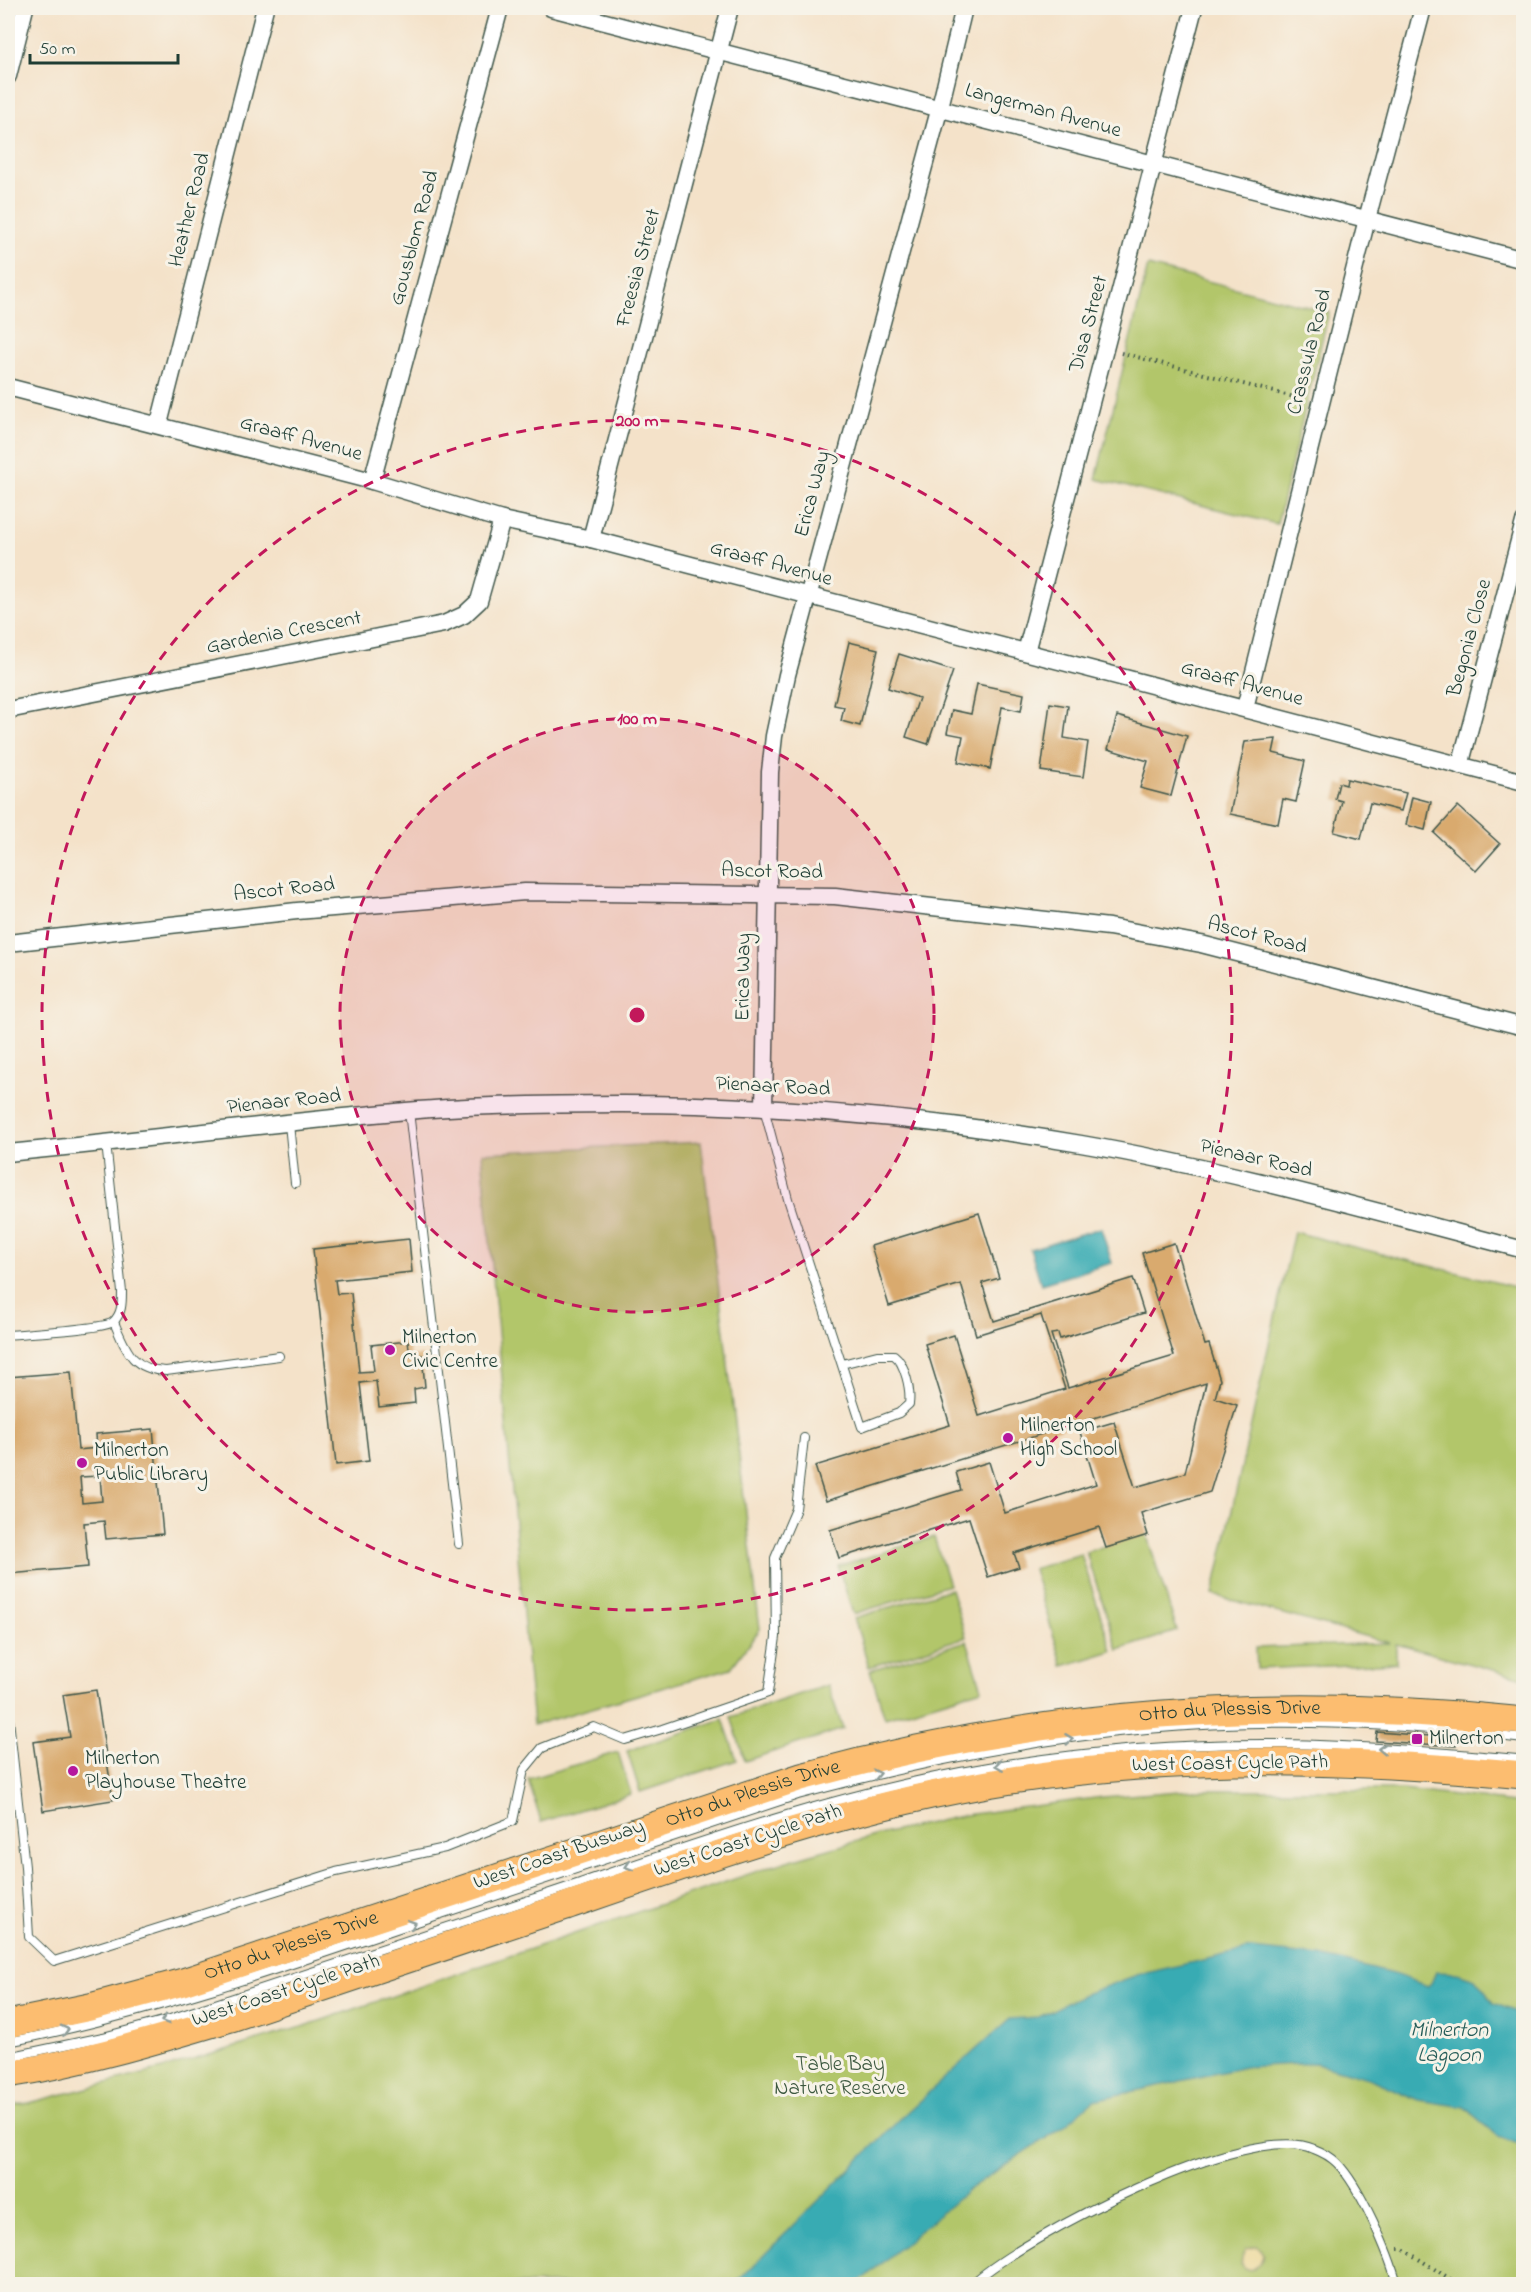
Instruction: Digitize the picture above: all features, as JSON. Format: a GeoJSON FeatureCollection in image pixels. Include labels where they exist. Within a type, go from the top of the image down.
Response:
{"type":"FeatureCollection","features":[{"type":"Feature","properties":{"kind":"main road","name":"Otto du Plessis Drive"},"geometry":{"type":"LineString","coordinates":[[8,2024],[90,2007],[183,1982],[801,1776],[892,1753],[985,1734],[1100,1718],[1255,1708],[1407,1711],[1524,1721]]}},
{"type":"Feature","properties":{"kind":"main road"},"geometry":{"type":"LineString","coordinates":[[8,2074],[155,2041],[234,2017],[764,1839],[868,1810],[955,1790],[1104,1768],[1242,1760],[1522,1763]]}},
{"type":"Feature","properties":{"kind":"street"},"geometry":{"type":"LineString","coordinates":[[8,76],[25,8]]}},
{"type":"Feature","properties":{"kind":"street","name":"Heather Road"},"geometry":{"type":"LineString","coordinates":[[159,424],[265,8]]}},
{"type":"Feature","properties":{"kind":"street","name":"Gousblom Road"},"geometry":{"type":"LineString","coordinates":[[372,481],[500,8]]}},
{"type":"Feature","properties":{"kind":"street","name":"Langerman Avenue"},"geometry":{"type":"LineString","coordinates":[[551,8],[1524,260]]}},
{"type":"Feature","properties":{"kind":"street","name":"Freesia Street"},"geometry":{"type":"LineString","coordinates":[[591,539],[730,8]]}},
{"type":"Feature","properties":{"kind":"street","name":"Erica Way"},"geometry":{"type":"LineString","coordinates":[[764,1108],[770,772],[774,736],[787,675],[940,107],[964,8]]}},
{"type":"Feature","properties":{"kind":"street","name":"Disa Street"},"geometry":{"type":"LineString","coordinates":[[1026,652],[1194,8]]}},
{"type":"Feature","properties":{"kind":"street","name":"Crassula Road"},"geometry":{"type":"LineString","coordinates":[[1245,708],[1367,219],[1423,8]]}},
{"type":"Feature","properties":{"kind":"street","name":"Graaff Avenue"},"geometry":{"type":"LineString","coordinates":[[8,387],[159,424],[372,481],[502,520],[591,539],[1524,782]]}},
{"type":"Feature","properties":{"kind":"street","name":"Gardenia Crescent"},"geometry":{"type":"LineString","coordinates":[[8,710],[444,624],[464,615],[479,602],[502,520]]}},
{"type":"Feature","properties":{"kind":"street","name":"Begonia Close"},"geometry":{"type":"LineString","coordinates":[[1460,766],[1524,522]]}},
{"type":"Feature","properties":{"kind":"street","name":"Ascot Road"},"geometry":{"type":"LineString","coordinates":[[8,943],[297,911],[525,891],[835,896],[1109,927],[1202,944],[1524,1028]]}},
{"type":"Feature","properties":{"kind":"street","name":"Pienaar Road"},"geometry":{"type":"LineString","coordinates":[[8,1153],[409,1111],[503,1106],[624,1104],[764,1108],[906,1120],[1082,1144],[1272,1185],[1524,1250]]}},
{"type":"Feature","properties":{"kind":"lane"},"geometry":{"type":"LineString","coordinates":[[764,1108],[788,1199],[862,1427],[899,1413],[909,1404],[909,1388],[901,1363],[894,1355],[877,1355],[842,1364]]}},
{"type":"Feature","properties":{"kind":"lane"},"geometry":{"type":"LineString","coordinates":[[409,1111],[459,1545]]}},
{"type":"Feature","properties":{"kind":"lane"},"geometry":{"type":"LineString","coordinates":[[290,1124],[295,1183]]}},
{"type":"Feature","properties":{"kind":"lane"},"geometry":{"type":"LineString","coordinates":[[8,1335],[107,1326],[119,1315],[122,1306],[122,1292],[106,1143]]}},
{"type":"Feature","properties":{"kind":"lane"},"geometry":{"type":"LineString","coordinates":[[114,1322],[134,1359],[150,1370],[166,1371],[279,1356]]}},
{"type":"Feature","properties":{"kind":"lane"},"geometry":{"type":"LineString","coordinates":[[8,1710],[25,1867],[29,1937],[54,1961],[336,1872],[445,1848],[513,1821],[524,1770],[542,1748],[594,1727],[625,1740],[768,1693],[776,1637],[775,1558],[796,1509],[804,1438]]}},
{"type":"Feature","properties":{"kind":"lane","name":"West Coast Busway"},"geometry":{"type":"LineString","coordinates":[[8,2042],[55,2033],[155,2007],[261,1974],[798,1795],[864,1777],[956,1757],[1051,1741],[1148,1729],[1257,1724],[1420,1728],[1524,1739]]}},
{"type":"Feature","properties":{"kind":"lane","name":"West Coast Busway"},"geometry":{"type":"LineString","coordinates":[[8,2057],[103,2037],[170,2019],[795,1812],[915,1781],[988,1767],[1077,1754],[1237,1744],[1400,1750],[1522,1763]]}},
{"type":"Feature","properties":{"kind":"lane"},"geometry":{"type":"LineString","coordinates":[[972,2284],[1019,2249],[1098,2206],[1220,2156],[1258,2146],[1284,2143],[1312,2147],[1338,2164],[1354,2187],[1385,2249],[1397,2284]]}},
{"type":"Feature","properties":{"kind":"path"},"geometry":{"type":"LineString","coordinates":[[1106,349],[1321,404]]}},
{"type":"Feature","properties":{"kind":"path"},"geometry":{"type":"LineString","coordinates":[[1385,2249],[1403,2249],[1458,2284]]}},
{"type":"Feature","properties":{"kind":"green space"},"geometry":{"type":"Polygon","coordinates":[[[1148,266],[1329,312],[1277,524],[1096,479],[1148,266]]]}},
{"type":"Feature","properties":{"kind":"green space"},"geometry":{"type":"Polygon","coordinates":[[[701,1142],[760,1629],[731,1668],[533,1725],[482,1153],[701,1142]]]}},
{"type":"Feature","properties":{"kind":"green space"},"geometry":{"type":"Polygon","coordinates":[[[1294,1232],[1523,1289],[1523,1678],[1396,1644],[1396,1663],[1257,1669],[1256,1648],[1390,1643],[1213,1595],[1294,1232]]]}},
{"type":"Feature","properties":{"kind":"green space"},"geometry":{"type":"Polygon","coordinates":[[[1146,1533],[1177,1631],[1118,1650],[1086,1552],[1146,1533]]]}},
{"type":"Feature","properties":{"kind":"green space"},"geometry":{"type":"Polygon","coordinates":[[[934,1537],[949,1585],[853,1614],[838,1566],[934,1537]]]}},
{"type":"Feature","properties":{"kind":"green space"},"geometry":{"type":"Polygon","coordinates":[[[1081,1554],[1112,1651],[1063,1666],[1033,1569],[1081,1554]]]}},
{"type":"Feature","properties":{"kind":"green space"},"geometry":{"type":"Polygon","coordinates":[[[951,1589],[966,1637],[869,1667],[854,1618],[951,1589]]]}},
{"type":"Feature","properties":{"kind":"green space"},"geometry":{"type":"Polygon","coordinates":[[[967,1641],[982,1689],[885,1718],[870,1670],[967,1641]]]}},
{"type":"Feature","properties":{"kind":"green space"},"geometry":{"type":"Polygon","coordinates":[[[828,1685],[843,1729],[745,1761],[731,1717],[828,1685]]]}},
{"type":"Feature","properties":{"kind":"green space"},"geometry":{"type":"Polygon","coordinates":[[[723,1719],[737,1760],[640,1792],[627,1751],[723,1719]]]}},
{"type":"Feature","properties":{"kind":"green space"},"geometry":{"type":"Polygon","coordinates":[[[618,1752],[631,1794],[541,1822],[528,1779],[618,1752]]]}},
{"type":"Feature","properties":{"kind":"green space","name":"Table Bay Nature Reserve"},"geometry":{"type":"Polygon","coordinates":[[[1193,1790],[1403,1790],[1523,1804],[1523,2284],[8,2284],[8,2106],[29,2103],[166,2068],[308,2025],[787,1861],[878,1835],[965,1815],[1103,1797],[1193,1790]]]}},
{"type":"Feature","properties":{"kind":"sand"},"geometry":{"type":"Polygon","coordinates":[[[1256,2246],[1264,2254],[1261,2262],[1255,2268],[1245,2268],[1241,2265],[1245,2250],[1256,2246]]]}},
{"type":"Feature","properties":{"kind":"water"},"geometry":{"type":"Polygon","coordinates":[[[1101,1228],[1112,1263],[1041,1284],[1030,1249],[1101,1228]]]}},
{"type":"Feature","properties":{"kind":"water","name":"Milnerton Lagoon"},"geometry":{"type":"Polygon","coordinates":[[[1251,1949],[1321,1956],[1397,1975],[1427,1986],[1437,1972],[1457,1973],[1475,1979],[1494,2003],[1523,2015],[1523,2146],[1498,2136],[1464,2107],[1418,2100],[1368,2078],[1316,2063],[1245,2067],[1094,2100],[1063,2127],[969,2189],[857,2284],[735,2284],[907,2112],[1010,2019],[1039,2017],[1082,1995],[1137,1975],[1251,1949]]]}},
{"type":"Feature","properties":{"kind":"building"},"geometry":{"type":"Polygon","coordinates":[[[849,642],[878,649],[860,726],[841,721],[844,707],[834,705],[849,642]]]}},
{"type":"Feature","properties":{"kind":"building"},"geometry":{"type":"Polygon","coordinates":[[[899,654],[953,671],[928,744],[906,737],[919,698],[888,688],[899,654]]]}},
{"type":"Feature","properties":{"kind":"building"},"geometry":{"type":"Polygon","coordinates":[[[977,684],[1024,694],[1021,711],[1002,707],[990,769],[958,762],[963,736],[947,733],[952,710],[971,714],[977,684]]]}},
{"type":"Feature","properties":{"kind":"building"},"geometry":{"type":"Polygon","coordinates":[[[1050,703],[1068,706],[1064,738],[1088,742],[1083,777],[1041,771],[1050,703]]]}},
{"type":"Feature","properties":{"kind":"building"},"geometry":{"type":"Polygon","coordinates":[[[1117,716],[1187,736],[1171,796],[1140,788],[1148,761],[1108,749],[1117,716]]]}},
{"type":"Feature","properties":{"kind":"building"},"geometry":{"type":"Polygon","coordinates":[[[1276,739],[1273,753],[1305,761],[1296,802],[1283,799],[1278,824],[1230,814],[1245,742],[1276,739]]]}},
{"type":"Feature","properties":{"kind":"building"},"geometry":{"type":"Polygon","coordinates":[[[1347,779],[1406,793],[1401,811],[1370,803],[1361,839],[1334,832],[1342,801],[1335,799],[1339,783],[1346,785],[1347,779]]]}},
{"type":"Feature","properties":{"kind":"building"},"geometry":{"type":"Polygon","coordinates":[[[1412,797],[1431,802],[1425,830],[1406,825],[1412,797]]]}},
{"type":"Feature","properties":{"kind":"building"},"geometry":{"type":"Polygon","coordinates":[[[1458,806],[1500,844],[1476,871],[1434,833],[1458,806]]]}},
{"type":"Feature","properties":{"kind":"building","name":"Milnerton High School"},"geometry":{"type":"Polygon","coordinates":[[[979,1213],[999,1278],[982,1283],[994,1321],[1133,1278],[1144,1313],[1060,1339],[1058,1333],[1051,1334],[1068,1388],[1174,1356],[1142,1253],[1174,1243],[1205,1345],[1209,1344],[1220,1380],[1215,1398],[1237,1405],[1210,1492],[1141,1513],[1148,1535],[1106,1548],[1099,1527],[1014,1553],[1019,1567],[988,1577],[969,1518],[839,1558],[830,1530],[961,1490],[956,1472],[989,1462],[1005,1513],[1096,1484],[1080,1432],[1114,1422],[1135,1487],[1185,1473],[1206,1383],[826,1501],[815,1466],[950,1425],[925,1344],[954,1335],[979,1416],[1065,1389],[1041,1315],[976,1335],[961,1284],[889,1306],[871,1246],[979,1213]]]}},
{"type":"Feature","properties":{"kind":"building","name":"Milnerton Civic Centre"},"geometry":{"type":"Polygon","coordinates":[[[409,1239],[412,1272],[335,1280],[337,1294],[351,1293],[359,1372],[374,1371],[371,1345],[408,1341],[410,1356],[422,1355],[425,1387],[414,1389],[415,1403],[379,1407],[376,1381],[360,1383],[369,1461],[336,1465],[313,1249],[409,1239]]]}},
{"type":"Feature","properties":{"kind":"building","name":"Milnerton Public Library"},"geometry":{"type":"Polygon","coordinates":[[[71,1372],[78,1450],[97,1448],[96,1434],[153,1429],[163,1534],[106,1539],[104,1521],[84,1523],[88,1567],[9,1574],[8,1377],[71,1372]],[[100,1476],[80,1477],[82,1503],[102,1501],[100,1476]]]}},
{"type":"Feature","properties":{"kind":"building","name":"Milnerton Playhouse Theatre"},"geometry":{"type":"Polygon","coordinates":[[[96,1690],[113,1800],[43,1811],[33,1742],[70,1737],[63,1695],[96,1690]]]}},
{"type":"Feature","properties":{"kind":"building","name":"Milnerton"},"geometry":{"type":"Polygon","coordinates":[[[1377,1732],[1457,1738],[1456,1746],[1376,1741],[1377,1732]]]}},
{"type":"Feature","properties":{"kind":"place","name":"Milnerton Civic Centre"},"geometry":{"type":"Point","coordinates":[390,1350]}},
{"type":"Feature","properties":{"kind":"place","name":"Milnerton High School"},"geometry":{"type":"Point","coordinates":[1008,1438]}},
{"type":"Feature","properties":{"kind":"place","name":"Milnerton Public Library"},"geometry":{"type":"Point","coordinates":[82,1463]}},
{"type":"Feature","properties":{"kind":"place","name":"Milnerton"},"geometry":{"type":"Point","coordinates":[1417,1739]}},
{"type":"Feature","properties":{"kind":"place","name":"Milnerton Playhouse Theatre"},"geometry":{"type":"Point","coordinates":[73,1771]}}]}
